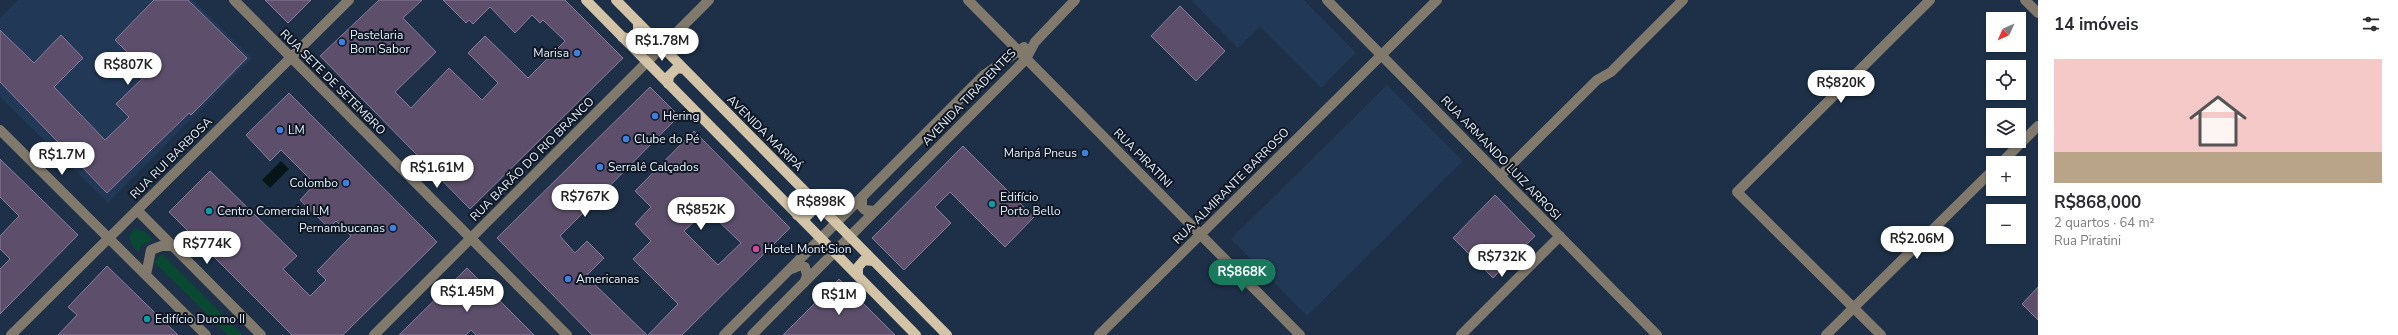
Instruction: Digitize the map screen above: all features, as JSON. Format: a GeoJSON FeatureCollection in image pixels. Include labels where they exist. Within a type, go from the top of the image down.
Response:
{"type":"FeatureCollection","features":[{"type":"Feature","properties":{"kind":"main road"},"geometry":{"type":"LineString","coordinates":[[586,0],[916,335]]}},
{"type":"Feature","properties":{"kind":"main road","name":"AVENIDA MARIPÁ"},"geometry":{"type":"LineString","coordinates":[[616,0],[946,335]]}},
{"type":"Feature","properties":{"kind":"main road"},"geometry":{"type":"LineString","coordinates":[[622,37],[631,39],[638,32],[638,22]]}},
{"type":"Feature","properties":{"kind":"main road"},"geometry":{"type":"LineString","coordinates":[[668,84],[669,76],[677,68],[684,69]]}},
{"type":"Feature","properties":{"kind":"main road"},"geometry":{"type":"LineString","coordinates":[[797,215],[807,216],[812,211],[813,200]]}},
{"type":"Feature","properties":{"kind":"main road"},"geometry":{"type":"LineString","coordinates":[[858,276],[858,267],[864,260],[873,261]]}},
{"type":"Feature","properties":{"kind":"street","name":"RUA SETE DE SETEMBRO"},"geometry":{"type":"LineString","coordinates":[[234,0],[567,335]]}},
{"type":"Feature","properties":{"kind":"street","name":"RUA RUI BARBOSA"},"geometry":{"type":"LineString","coordinates":[[11,335],[349,0]]}},
{"type":"Feature","properties":{"kind":"street","name":"RUA BARÃO DO RIO BRANCO"},"geometry":{"type":"LineString","coordinates":[[374,335],[709,0]]}},
{"type":"Feature","properties":{"kind":"street","name":"RUA PIRATINI"},"geometry":{"type":"LineString","coordinates":[[968,0],[1300,335]]}},
{"type":"Feature","properties":{"kind":"street"},"geometry":{"type":"LineString","coordinates":[[1035,42],[1075,0]]}},
{"type":"Feature","properties":{"kind":"street","name":"RUA ARMANDO LUIZ ARROSI"},"geometry":{"type":"LineString","coordinates":[[1327,0],[1657,335]]}},
{"type":"Feature","properties":{"kind":"street","name":"RUA ALMIRANTE BARROSO"},"geometry":{"type":"LineString","coordinates":[[1099,335],[1437,0]]}},
{"type":"Feature","properties":{"kind":"street"},"geometry":{"type":"LineString","coordinates":[[1500,176],[1597,80],[1611,72],[1683,0]]}},
{"type":"Feature","properties":{"kind":"street"},"geometry":{"type":"LineString","coordinates":[[1881,335],[1736,192],[1930,0]]}},
{"type":"Feature","properties":{"kind":"street"},"geometry":{"type":"LineString","coordinates":[[2025,0],[2038,13]]}},
{"type":"Feature","properties":{"kind":"street","name":"AVENIDA TIRADENTES"},"geometry":{"type":"LineString","coordinates":[[724,335],[984,75],[1018,50],[1035,42]]}},
{"type":"Feature","properties":{"kind":"street","name":"AVENIDA TIRADENTES"},"geometry":{"type":"LineString","coordinates":[[752,335],[998,88],[1026,59],[1035,42]]}},
{"type":"Feature","properties":{"kind":"street"},"geometry":{"type":"LineString","coordinates":[[984,75],[995,77],[998,88]]}},
{"type":"Feature","properties":{"kind":"street"},"geometry":{"type":"LineString","coordinates":[[2007,156],[2038,126]]}},
{"type":"Feature","properties":{"kind":"street"},"geometry":{"type":"LineString","coordinates":[[0,130],[206,335]]}},
{"type":"Feature","properties":{"kind":"street"},"geometry":{"type":"LineString","coordinates":[[1826,335],[1986,177]]}},
{"type":"Feature","properties":{"kind":"street"},"geometry":{"type":"LineString","coordinates":[[862,197],[862,207],[869,212],[875,211]]}},
{"type":"Feature","properties":{"kind":"street"},"geometry":{"type":"LineString","coordinates":[[137,210],[262,335]]}},
{"type":"Feature","properties":{"kind":"street"},"geometry":{"type":"LineString","coordinates":[[1461,335],[1560,236]]}},
{"type":"Feature","properties":{"kind":"street"},"geometry":{"type":"LineString","coordinates":[[146,275],[151,250],[161,246],[173,246]]}},
{"type":"Feature","properties":{"kind":"street"},"geometry":{"type":"LineString","coordinates":[[790,270],[800,265],[805,267],[807,276],[804,283]]}},
{"type":"Feature","properties":{"kind":"shaded area"},"geometry":{"type":"Polygon","coordinates":[[[18,0],[193,0],[252,58],[108,203],[0,97],[0,18],[18,0]]]}},
{"type":"Feature","properties":{"kind":"shaded area"},"geometry":{"type":"Polygon","coordinates":[[[1191,0],[1304,0],[1356,53],[1321,88],[1260,27],[1238,48],[1191,0]]]}},
{"type":"Feature","properties":{"kind":"shaded area"},"geometry":{"type":"Polygon","coordinates":[[[1387,85],[1463,161],[1307,316],[1231,239],[1387,85]]]}},
{"type":"Feature","properties":{"kind":"shaded area"},"geometry":{"type":"Polygon","coordinates":[[[281,161],[289,169],[270,188],[262,180],[281,161]]]}},
{"type":"Feature","properties":{"kind":"green space"},"geometry":{"type":"Polygon","coordinates":[[[134,229],[144,231],[153,240],[141,245],[139,252],[130,241],[130,235],[134,229]]]}},
{"type":"Feature","properties":{"kind":"green space"},"geometry":{"type":"Polygon","coordinates":[[[162,254],[243,335],[228,335],[154,262],[162,254]]]}},
{"type":"Feature","properties":{"kind":"building"},"geometry":{"type":"Polygon","coordinates":[[[154,0],[188,0],[247,58],[191,115],[189,113],[107,193],[0,82],[0,30],[34,63],[61,35],[83,58],[54,87],[105,140],[129,117],[116,104],[148,73],[115,40],[154,0]]]}},
{"type":"Feature","properties":{"kind":"building"},"geometry":{"type":"Polygon","coordinates":[[[265,0],[311,0],[288,23],[265,0]]]}},
{"type":"Feature","properties":{"kind":"building"},"geometry":{"type":"Polygon","coordinates":[[[379,0],[422,0],[403,18],[436,52],[395,92],[411,108],[449,68],[482,100],[498,83],[468,53],[485,36],[528,78],[565,41],[543,20],[540,23],[532,15],[515,33],[490,7],[473,24],[469,20],[466,23],[443,0],[565,0],[623,58],[470,209],[320,56],[379,0]]]}},
{"type":"Feature","properties":{"kind":"building"},"geometry":{"type":"Polygon","coordinates":[[[1180,6],[1225,51],[1196,81],[1151,36],[1180,6]]]}},
{"type":"Feature","properties":{"kind":"building"},"geometry":{"type":"Polygon","coordinates":[[[650,87],[679,116],[560,236],[575,253],[587,241],[604,258],[586,276],[647,335],[592,335],[497,238],[650,87]]]}},
{"type":"Feature","properties":{"kind":"building"},"geometry":{"type":"Polygon","coordinates":[[[289,93],[437,242],[343,335],[292,335],[169,212],[210,171],[297,256],[283,269],[310,296],[326,280],[317,271],[351,236],[336,221],[329,228],[300,200],[315,184],[281,150],[270,161],[246,135],[289,93]]]}},
{"type":"Feature","properties":{"kind":"building"},"geometry":{"type":"Polygon","coordinates":[[[694,131],[790,228],[682,335],[648,335],[678,304],[633,259],[651,241],[635,224],[651,207],[635,191],[694,131]],[[707,210],[684,231],[718,265],[741,243],[707,210]]]}},
{"type":"Feature","properties":{"kind":"building"},"geometry":{"type":"Polygon","coordinates":[[[963,146],[1034,217],[1005,247],[950,192],[935,207],[951,223],[904,270],[872,238],[963,146]]]}},
{"type":"Feature","properties":{"kind":"building"},"geometry":{"type":"Polygon","coordinates":[[[0,159],[78,235],[0,314],[0,269],[10,259],[0,249],[0,236],[19,216],[0,197],[0,159]]]}},
{"type":"Feature","properties":{"kind":"building"},"geometry":{"type":"Polygon","coordinates":[[[1495,195],[1535,236],[1493,278],[1453,238],[1495,195]]]}},
{"type":"Feature","properties":{"kind":"building"},"geometry":{"type":"Polygon","coordinates":[[[107,266],[178,335],[58,335],[77,315],[68,307],[107,266]]]}},
{"type":"Feature","properties":{"kind":"building"},"geometry":{"type":"Polygon","coordinates":[[[467,268],[534,335],[476,335],[471,330],[466,335],[399,335],[467,268]]]}},
{"type":"Feature","properties":{"kind":"building"},"geometry":{"type":"Polygon","coordinates":[[[839,279],[895,335],[783,335],[839,279]]]}},
{"type":"Feature","properties":{"kind":"building"},"geometry":{"type":"Polygon","coordinates":[[[2038,287],[2038,320],[2022,304],[2038,287]]]}},
{"type":"Feature","properties":{"kind":"place","name":"Pastelaria Bom Sabor"},"geometry":{"type":"Point","coordinates":[342,42]}},
{"type":"Feature","properties":{"kind":"place","name":"Marisa"},"geometry":{"type":"Point","coordinates":[577,53]}},
{"type":"Feature","properties":{"kind":"place","name":"Hering"},"geometry":{"type":"Point","coordinates":[655,116]}},
{"type":"Feature","properties":{"kind":"place","name":"LM"},"geometry":{"type":"Point","coordinates":[280,130]}},
{"type":"Feature","properties":{"kind":"place","name":"Clube do Pé"},"geometry":{"type":"Point","coordinates":[626,139]}},
{"type":"Feature","properties":{"kind":"place","name":"Maripá Pneus"},"geometry":{"type":"Point","coordinates":[1085,153]}},
{"type":"Feature","properties":{"kind":"place","name":"Serralê Calçados"},"geometry":{"type":"Point","coordinates":[600,167]}},
{"type":"Feature","properties":{"kind":"place","name":"Colombo"},"geometry":{"type":"Point","coordinates":[346,183]}},
{"type":"Feature","properties":{"kind":"place","name":"Edifício Porto Bello"},"geometry":{"type":"Point","coordinates":[992,204]}},
{"type":"Feature","properties":{"kind":"place","name":"Centro Comercial LM"},"geometry":{"type":"Point","coordinates":[209,211]}},
{"type":"Feature","properties":{"kind":"place","name":"Pernambucanas"},"geometry":{"type":"Point","coordinates":[393,228]}},
{"type":"Feature","properties":{"kind":"place","name":"Hotel Mont Sion"},"geometry":{"type":"Point","coordinates":[756,249]}},
{"type":"Feature","properties":{"kind":"place","name":"Americanas"},"geometry":{"type":"Point","coordinates":[568,279]}},
{"type":"Feature","properties":{"kind":"place","name":"Edifício Duomo II"},"geometry":{"type":"Point","coordinates":[147,319]}}]}
